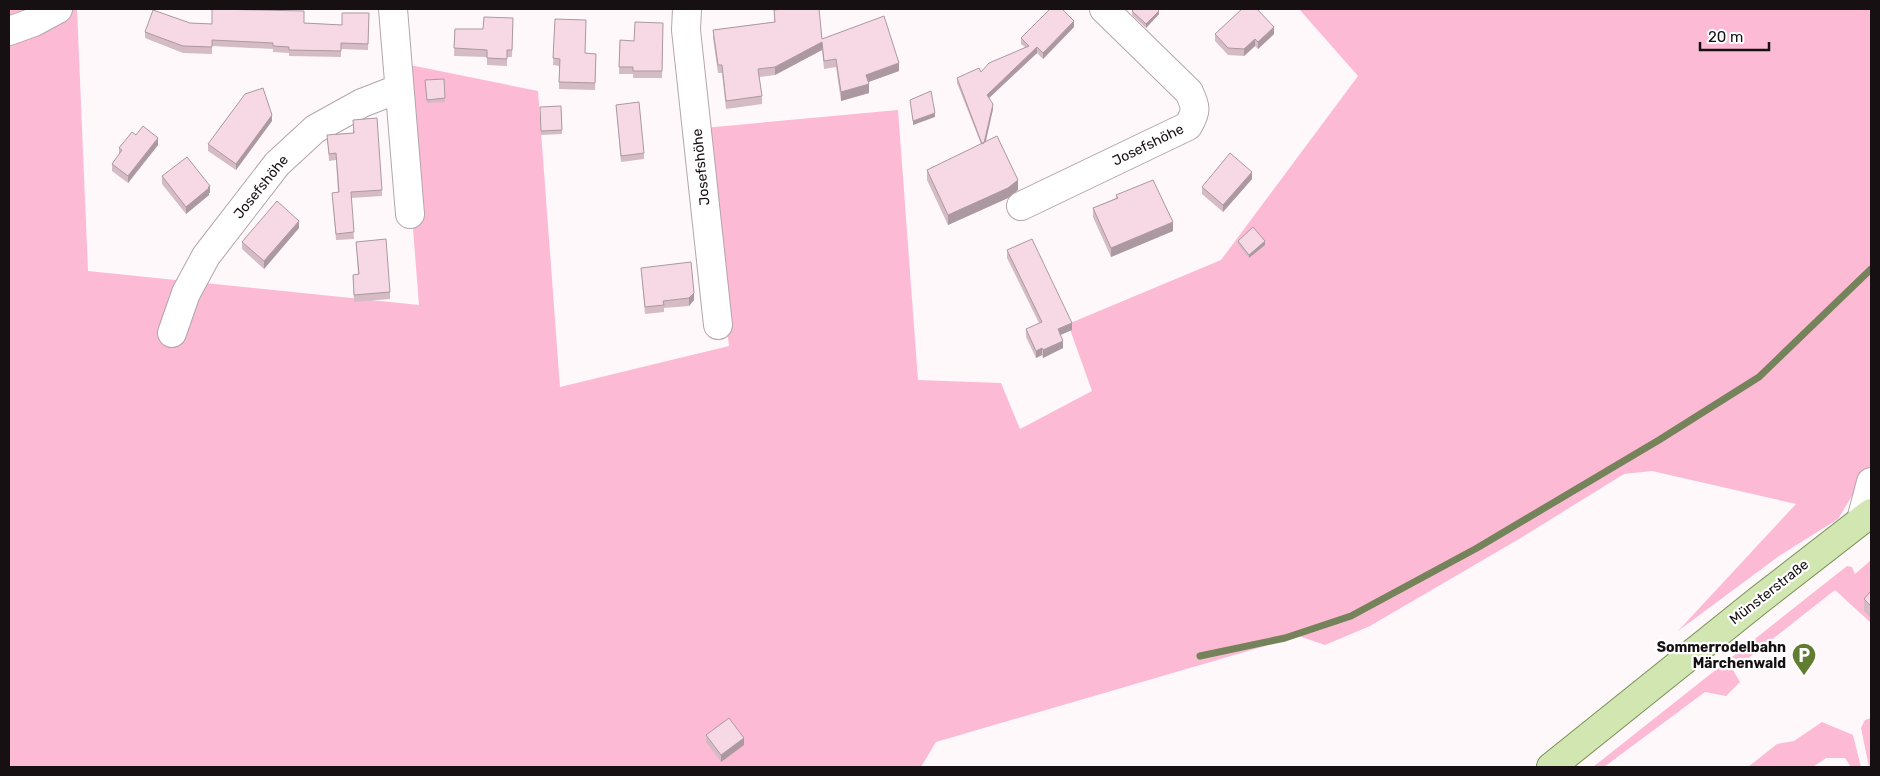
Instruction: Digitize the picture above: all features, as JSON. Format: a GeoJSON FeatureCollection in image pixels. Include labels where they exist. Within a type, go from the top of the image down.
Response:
{"type":"FeatureCollection","features":[{"type":"Feature","properties":{"kind":"main road","name":"Münsterstraße"},"geometry":{"type":"LineString","coordinates":[[1552,767],[1866,516]]}},
{"type":"Feature","properties":{"kind":"street"},"geometry":{"type":"LineString","coordinates":[[9,31],[34,22],[58,9]]}},
{"type":"Feature","properties":{"kind":"street"},"geometry":{"type":"LineString","coordinates":[[393,9],[398,89],[410,214]]}},
{"type":"Feature","properties":{"kind":"street","name":"Josefshöhe"},"geometry":{"type":"LineString","coordinates":[[687,9],[686,30],[718,325]]}},
{"type":"Feature","properties":{"kind":"street","name":"Josefshöhe"},"geometry":{"type":"LineString","coordinates":[[1021,206],[1188,126],[1195,114],[1194,103],[1189,92],[1104,9]]}},
{"type":"Feature","properties":{"kind":"street","name":"Josefshöhe"},"geometry":{"type":"LineString","coordinates":[[172,334],[186,293],[206,256],[277,164],[315,129],[362,103],[398,89]]}},
{"type":"Feature","properties":{"kind":"street"},"geometry":{"type":"LineString","coordinates":[[1866,516],[1871,482]]}},
{"type":"Feature","properties":{"kind":"shaded area"},"geometry":{"type":"Polygon","coordinates":[[[9,9],[77,9],[88,271],[419,305],[400,63],[538,91],[560,387],[729,346],[704,128],[898,110],[918,380],[1001,383],[1020,429],[1092,391],[1068,324],[1221,260],[1358,76],[1299,9],[1871,9],[1871,467],[1838,519],[1779,556],[1678,631],[1796,504],[1652,471],[1624,474],[1519,539],[1370,626],[1325,645],[1299,636],[936,742],[921,767],[9,767],[9,9]]]}},
{"type":"Feature","properties":{"kind":"shaded area"},"geometry":{"type":"Polygon","coordinates":[[[1871,560],[1871,623],[1835,590],[1733,670],[1740,682],[1726,696],[1705,692],[1604,767],[1593,767],[1847,566],[1852,567],[1855,574],[1871,560]]]}},
{"type":"Feature","properties":{"kind":"shaded area"},"geometry":{"type":"Polygon","coordinates":[[[1871,718],[1871,767],[1869,767],[1861,728],[1865,720],[1871,718]]]}},
{"type":"Feature","properties":{"kind":"shaded area"},"geometry":{"type":"Polygon","coordinates":[[[1822,722],[1853,735],[1861,767],[1851,767],[1845,758],[1826,758],[1813,767],[1748,767],[1777,744],[1794,741],[1822,722]]]}},
{"type":"Feature","properties":{"kind":"building"},"geometry":{"type":"Polygon","coordinates":[[[212,9],[304,11],[304,23],[342,25],[342,13],[369,13],[368,44],[341,43],[341,51],[289,50],[289,47],[273,46],[273,43],[212,40],[212,47],[183,46],[145,32],[153,10],[190,23],[212,24],[212,9]]]}},
{"type":"Feature","properties":{"kind":"building"},"geometry":{"type":"Polygon","coordinates":[[[819,9],[822,39],[884,16],[899,63],[866,75],[869,84],[841,92],[836,59],[824,61],[822,42],[775,67],[758,69],[762,96],[726,101],[722,65],[718,65],[713,30],[775,22],[774,10],[819,9]]]}},
{"type":"Feature","properties":{"kind":"building"},"geometry":{"type":"Polygon","coordinates":[[[1050,9],[1062,9],[1074,21],[1043,53],[1037,47],[987,95],[993,104],[984,143],[982,144],[957,78],[979,68],[981,72],[989,63],[1029,46],[1021,38],[1050,9]]]}},
{"type":"Feature","properties":{"kind":"building"},"geometry":{"type":"Polygon","coordinates":[[[1134,9],[1157,9],[1159,11],[1146,24],[1132,11],[1134,9]]]}},
{"type":"Feature","properties":{"kind":"building"},"geometry":{"type":"Polygon","coordinates":[[[1242,9],[1257,9],[1274,27],[1258,42],[1255,39],[1244,49],[1228,48],[1215,34],[1242,9]]]}},
{"type":"Feature","properties":{"kind":"building"},"geometry":{"type":"Polygon","coordinates":[[[484,17],[513,18],[512,50],[507,50],[507,59],[487,58],[487,50],[454,48],[455,29],[483,29],[484,17]]]}},
{"type":"Feature","properties":{"kind":"building"},"geometry":{"type":"Polygon","coordinates":[[[555,19],[586,20],[585,53],[596,54],[595,83],[559,82],[560,59],[553,58],[555,19]]]}},
{"type":"Feature","properties":{"kind":"building"},"geometry":{"type":"Polygon","coordinates":[[[635,22],[663,23],[662,71],[633,71],[633,67],[619,67],[620,40],[634,41],[635,22]]]}},
{"type":"Feature","properties":{"kind":"building"},"geometry":{"type":"Polygon","coordinates":[[[444,79],[445,98],[427,100],[425,80],[444,79]]]}},
{"type":"Feature","properties":{"kind":"building"},"geometry":{"type":"Polygon","coordinates":[[[263,88],[272,115],[236,164],[208,144],[245,94],[263,88]]]}},
{"type":"Feature","properties":{"kind":"building"},"geometry":{"type":"Polygon","coordinates":[[[931,91],[935,113],[913,121],[910,100],[931,91]]]}},
{"type":"Feature","properties":{"kind":"building"},"geometry":{"type":"Polygon","coordinates":[[[639,102],[644,153],[621,156],[616,105],[639,102]]]}},
{"type":"Feature","properties":{"kind":"building"},"geometry":{"type":"Polygon","coordinates":[[[561,106],[562,130],[541,131],[540,107],[561,106]]]}},
{"type":"Feature","properties":{"kind":"building"},"geometry":{"type":"Polygon","coordinates":[[[377,118],[382,190],[351,192],[354,232],[336,234],[332,193],[339,192],[336,153],[329,154],[327,135],[354,133],[353,120],[377,118]]]}},
{"type":"Feature","properties":{"kind":"building"},"geometry":{"type":"Polygon","coordinates":[[[143,126],[158,138],[128,176],[112,164],[122,150],[119,148],[132,132],[136,135],[143,126]]]}},
{"type":"Feature","properties":{"kind":"building"},"geometry":{"type":"Polygon","coordinates":[[[997,136],[1018,180],[1008,188],[948,215],[927,170],[997,136]]]}},
{"type":"Feature","properties":{"kind":"building"},"geometry":{"type":"Polygon","coordinates":[[[1230,153],[1252,172],[1223,205],[1202,187],[1230,153]]]}},
{"type":"Feature","properties":{"kind":"building"},"geometry":{"type":"Polygon","coordinates":[[[187,157],[210,186],[186,207],[162,176],[187,157]]]}},
{"type":"Feature","properties":{"kind":"building"},"geometry":{"type":"Polygon","coordinates":[[[1153,180],[1173,222],[1111,248],[1093,208],[1118,198],[1116,195],[1153,180]]]}},
{"type":"Feature","properties":{"kind":"building"},"geometry":{"type":"Polygon","coordinates":[[[277,201],[299,221],[264,261],[242,242],[277,201]]]}},
{"type":"Feature","properties":{"kind":"building"},"geometry":{"type":"Polygon","coordinates":[[[1253,227],[1265,241],[1249,255],[1238,241],[1253,227]]]}},
{"type":"Feature","properties":{"kind":"building"},"geometry":{"type":"Polygon","coordinates":[[[386,239],[390,292],[354,295],[353,275],[359,274],[356,242],[386,239]]]}},
{"type":"Feature","properties":{"kind":"building"},"geometry":{"type":"Polygon","coordinates":[[[1032,239],[1072,323],[1058,329],[1063,341],[1036,351],[1026,329],[1042,322],[1007,250],[1032,239]]]}},
{"type":"Feature","properties":{"kind":"building"},"geometry":{"type":"Polygon","coordinates":[[[691,262],[694,293],[689,298],[663,301],[664,305],[645,307],[641,268],[691,262]]]}},
{"type":"Feature","properties":{"kind":"building"},"geometry":{"type":"Polygon","coordinates":[[[1871,591],[1871,606],[1864,599],[1871,591]]]}},
{"type":"Feature","properties":{"kind":"building"},"geometry":{"type":"Polygon","coordinates":[[[729,718],[744,738],[721,755],[706,735],[729,718]]]}},
{"type":"Feature","properties":{"kind":"waterway"},"geometry":{"type":"LineString","coordinates":[[1200,656],[1285,638],[1351,616],[1477,548],[1659,440],[1759,377],[1871,269]]}},
{"type":"Feature","properties":{"kind":"place","name":"Sommerrodelbahn Märchenwald"},"geometry":{"type":"Point","coordinates":[1804,676]}}]}
